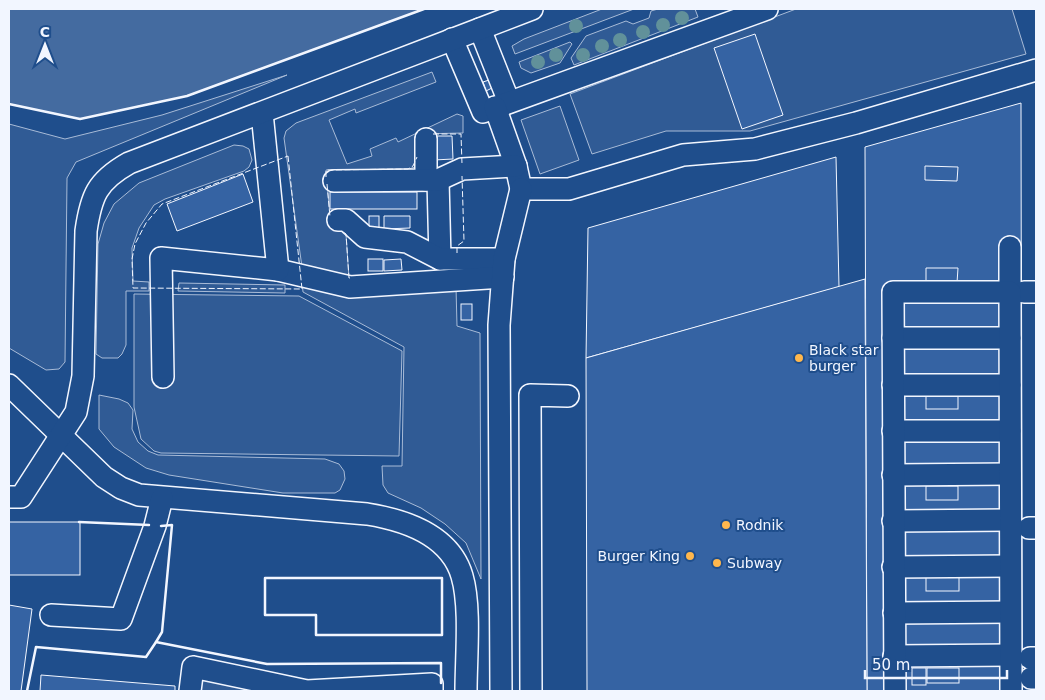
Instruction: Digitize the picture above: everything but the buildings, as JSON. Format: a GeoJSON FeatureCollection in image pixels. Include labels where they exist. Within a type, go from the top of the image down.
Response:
{"type":"FeatureCollection","features":[{"type":"Feature","properties":{"kind":"street"},"geometry":{"type":"LineString","coordinates":[[9,497],[21,497],[76,412],[83,376],[86,231],[89,210],[97,188],[110,174],[129,163],[532,9]]}},
{"type":"Feature","properties":{"kind":"street"},"geometry":{"type":"LineString","coordinates":[[452,39],[483,112],[767,9]]}},
{"type":"Feature","properties":{"kind":"street"},"geometry":{"type":"LineString","coordinates":[[480,29],[502,104],[521,189],[503,268],[499,325],[501,691]]}},
{"type":"Feature","properties":{"kind":"street"},"geometry":{"type":"LineString","coordinates":[[521,189],[569,189],[683,156],[755,149],[856,123],[1036,70]]}},
{"type":"Feature","properties":{"kind":"street"},"geometry":{"type":"LineString","coordinates":[[262,113],[278,270]]}},
{"type":"Feature","properties":{"kind":"street"},"geometry":{"type":"LineString","coordinates":[[426,139],[440,259]]}},
{"type":"Feature","properties":{"kind":"street"},"geometry":{"type":"LineString","coordinates":[[334,181],[432,180],[462,169],[516,166]]}},
{"type":"Feature","properties":{"kind":"street"},"geometry":{"type":"LineString","coordinates":[[338,220],[346,220],[364,237],[407,242],[440,259],[503,268]]}},
{"type":"Feature","properties":{"kind":"street"},"geometry":{"type":"LineString","coordinates":[[1010,247],[1024,292],[1010,338],[1010,612],[1029,666]]}},
{"type":"Feature","properties":{"kind":"street"},"geometry":{"type":"LineString","coordinates":[[164,377],[161,258],[278,270],[350,286],[503,268]]}},
{"type":"Feature","properties":{"kind":"street"},"geometry":{"type":"LineString","coordinates":[[894,691],[893,292],[1024,292]]}},
{"type":"Feature","properties":{"kind":"street"},"geometry":{"type":"LineString","coordinates":[[892,338],[1010,338]]}},
{"type":"Feature","properties":{"kind":"street"},"geometry":{"type":"LineString","coordinates":[[9,385],[104,477],[138,495],[367,514],[392,518],[412,525],[433,538],[451,556],[462,574],[466,595],[466,691]]}},
{"type":"Feature","properties":{"kind":"street"},"geometry":{"type":"LineString","coordinates":[[893,385],[1010,385]]}},
{"type":"Feature","properties":{"kind":"street"},"geometry":{"type":"LineString","coordinates":[[531,691],[530,395],[568,400]]}},
{"type":"Feature","properties":{"kind":"street"},"geometry":{"type":"LineString","coordinates":[[893,431],[1010,431]]}},
{"type":"Feature","properties":{"kind":"street"},"geometry":{"type":"LineString","coordinates":[[893,475],[1010,474]]}},
{"type":"Feature","properties":{"kind":"street"},"geometry":{"type":"LineString","coordinates":[[51,615],[121,619],[155,526],[162,498]]}},
{"type":"Feature","properties":{"kind":"street"},"geometry":{"type":"LineString","coordinates":[[893,521],[1009,520]]}},
{"type":"Feature","properties":{"kind":"street"},"geometry":{"type":"LineString","coordinates":[[893,567],[1010,566]]}},
{"type":"Feature","properties":{"kind":"street"},"geometry":{"type":"LineString","coordinates":[[894,613],[1010,612]]}},
{"type":"Feature","properties":{"kind":"street"},"geometry":{"type":"LineString","coordinates":[[894,656],[1029,666]]}},
{"type":"Feature","properties":{"kind":"street"},"geometry":{"type":"LineString","coordinates":[[1011,691],[1029,666]]}},
{"type":"Feature","properties":{"kind":"street"},"geometry":{"type":"LineString","coordinates":[[190,691],[193,667],[307,691],[432,684],[432,691]]}},
{"type":"Feature","properties":{"kind":"shaded area"},"geometry":{"type":"Polygon","coordinates":[[[9,9],[424,9],[187,96],[80,119],[9,104],[9,9]]]}},
{"type":"Feature","properties":{"kind":"shaded area"},"geometry":{"type":"Polygon","coordinates":[[[602,9],[634,9],[515,54],[512,46],[524,39],[602,9]]]}},
{"type":"Feature","properties":{"kind":"shaded area"},"geometry":{"type":"Polygon","coordinates":[[[658,9],[695,9],[698,17],[574,65],[571,58],[586,36],[626,21],[633,24],[649,18],[651,11],[658,9]]]}},
{"type":"Feature","properties":{"kind":"shaded area"},"geometry":{"type":"Polygon","coordinates":[[[796,9],[1012,9],[1026,54],[750,131],[666,131],[592,154],[570,94],[796,9]]]}},
{"type":"Feature","properties":{"kind":"shaded area"},"geometry":{"type":"Polygon","coordinates":[[[570,42],[572,44],[560,63],[531,73],[521,68],[519,62],[570,42]]]}},
{"type":"Feature","properties":{"kind":"shaded area"},"geometry":{"type":"Polygon","coordinates":[[[432,72],[436,82],[356,113],[355,109],[329,120],[347,164],[372,156],[370,149],[396,138],[398,142],[457,114],[463,116],[463,133],[417,134],[415,167],[409,169],[326,170],[331,228],[339,229],[346,234],[349,278],[302,267],[284,138],[286,131],[296,123],[432,72]]]}},
{"type":"Feature","properties":{"kind":"shaded area"},"geometry":{"type":"Polygon","coordinates":[[[287,75],[76,162],[67,178],[65,362],[59,369],[46,370],[9,348],[9,124],[65,139],[162,115],[287,75]]]}},
{"type":"Feature","properties":{"kind":"shaded area"},"geometry":{"type":"Polygon","coordinates":[[[560,106],[579,160],[540,174],[521,120],[560,106]]]}},
{"type":"Feature","properties":{"kind":"shaded area"},"geometry":{"type":"Polygon","coordinates":[[[234,145],[249,149],[252,160],[249,167],[244,171],[165,199],[154,205],[139,228],[132,248],[133,281],[149,282],[149,291],[126,291],[126,345],[118,358],[102,358],[96,354],[98,244],[104,223],[114,204],[139,183],[234,145]]]}},
{"type":"Feature","properties":{"kind":"shaded area"},"geometry":{"type":"Polygon","coordinates":[[[302,282],[456,287],[457,326],[480,333],[481,579],[466,543],[445,524],[421,508],[388,493],[383,485],[382,466],[402,466],[404,347],[303,292],[302,282]]]}},
{"type":"Feature","properties":{"kind":"shaded area"},"geometry":{"type":"Polygon","coordinates":[[[179,283],[285,285],[285,293],[178,291],[179,283]]]}},
{"type":"Feature","properties":{"kind":"shaded area"},"geometry":{"type":"Polygon","coordinates":[[[134,294],[299,296],[402,351],[399,456],[161,453],[154,451],[141,439],[134,407],[134,294]]]}},
{"type":"Feature","properties":{"kind":"shaded area"},"geometry":{"type":"Polygon","coordinates":[[[99,395],[128,403],[133,410],[132,429],[138,442],[148,451],[158,455],[325,459],[339,464],[344,471],[345,479],[340,490],[335,493],[283,493],[169,475],[146,468],[114,447],[99,429],[99,395]]]}},
{"type":"Feature","properties":{"kind":"shaded area"},"geometry":{"type":"Polygon","coordinates":[[[202,678],[261,691],[198,691],[202,678]]]}},
{"type":"Feature","properties":{"kind":"fence"},"geometry":{"type":"LineString","coordinates":[[433,134],[461,134],[462,164]]}},
{"type":"Feature","properties":{"kind":"fence"},"geometry":{"type":"LineString","coordinates":[[288,156],[302,289],[133,288],[132,259],[135,244],[146,223],[162,204],[288,156]]}},
{"type":"Feature","properties":{"kind":"fence"},"geometry":{"type":"LineString","coordinates":[[326,177],[326,170],[408,169],[413,166],[417,157]]}},
{"type":"Feature","properties":{"kind":"fence"},"geometry":{"type":"LineString","coordinates":[[457,253],[457,246],[464,241],[462,176]]}},
{"type":"Feature","properties":{"kind":"fence"},"geometry":{"type":"LineString","coordinates":[[327,184],[330,217]]}},
{"type":"Feature","properties":{"kind":"fence"},"geometry":{"type":"LineString","coordinates":[[343,232],[346,234],[349,278],[351,278]]}},
{"type":"Feature","properties":{"kind":"wall"},"geometry":{"type":"LineString","coordinates":[[9,104],[80,119],[187,96],[424,9]]}},
{"type":"Feature","properties":{"kind":"wall"},"geometry":{"type":"LineString","coordinates":[[79,522],[149,525]]}},
{"type":"Feature","properties":{"kind":"wall"},"geometry":{"type":"LineString","coordinates":[[156,642],[162,632],[172,525],[161,526]]}},
{"type":"Feature","properties":{"kind":"wall"},"geometry":{"type":"LineString","coordinates":[[265,578],[442,578],[442,635],[316,635],[316,615],[265,615],[265,578]]}},
{"type":"Feature","properties":{"kind":"wall"},"geometry":{"type":"LineString","coordinates":[[27,691],[36,647],[146,657],[156,642],[267,664],[441,663],[441,683]]}},
{"type":"Feature","properties":{"kind":"place","name":"Black star burger"},"geometry":{"type":"Point","coordinates":[799,358]}},
{"type":"Feature","properties":{"kind":"place","name":"Rodnik"},"geometry":{"type":"Point","coordinates":[726,525]}},
{"type":"Feature","properties":{"kind":"place","name":"Burger King"},"geometry":{"type":"Point","coordinates":[690,556]}},
{"type":"Feature","properties":{"kind":"place","name":"Subway"},"geometry":{"type":"Point","coordinates":[717,563]}}]}
